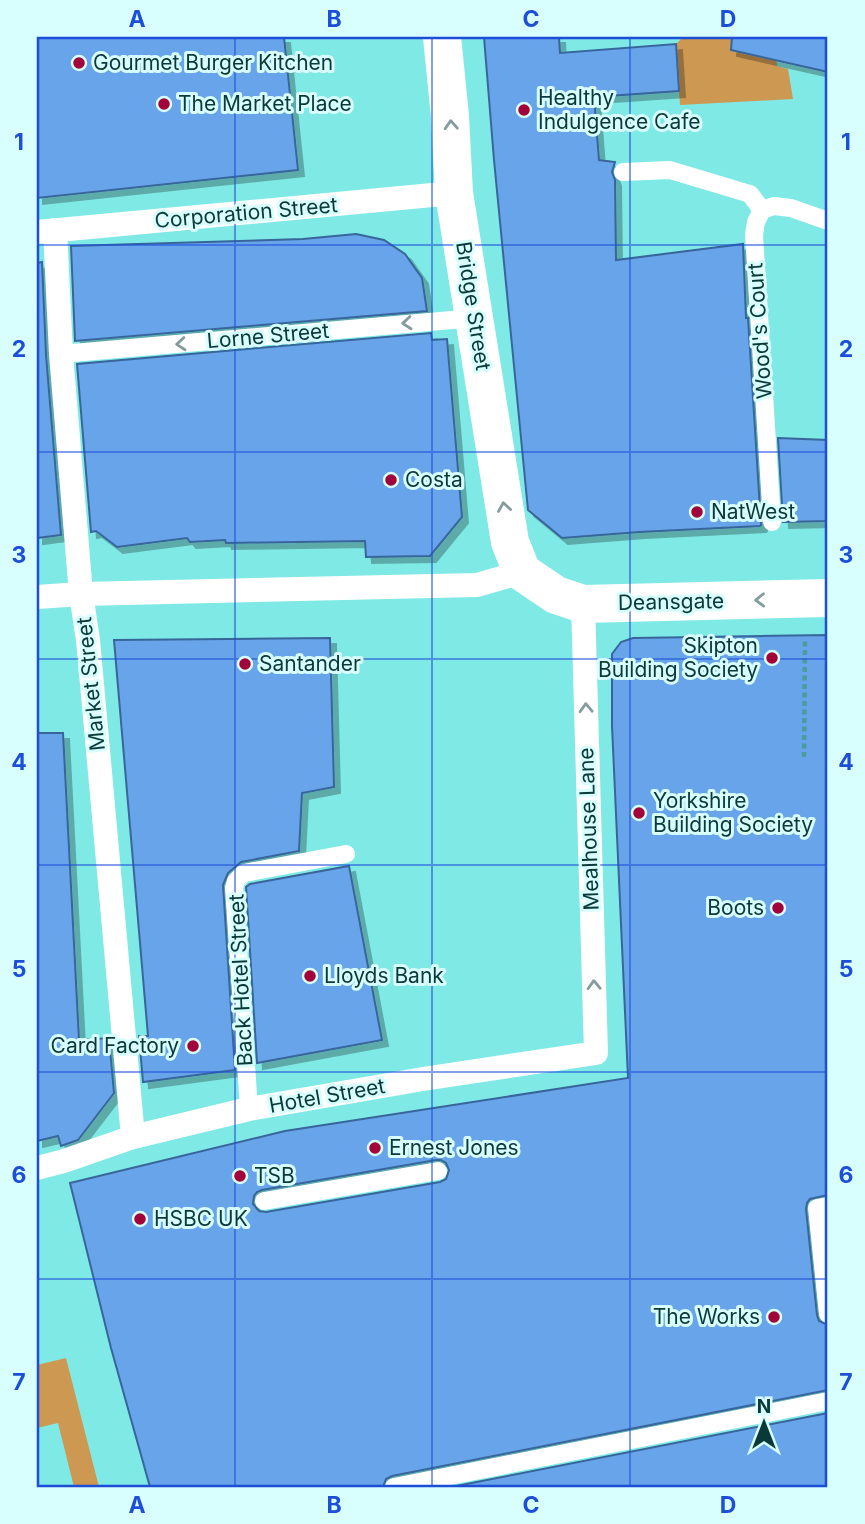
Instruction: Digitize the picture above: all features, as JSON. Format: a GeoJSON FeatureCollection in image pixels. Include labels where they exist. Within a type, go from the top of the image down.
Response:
{"type":"FeatureCollection","features":[{"type":"Feature","properties":{"kind":"street","name":"Bridge Street"},"geometry":{"type":"LineString","coordinates":[[442,37],[454,193],[510,542],[522,572]]}},
{"type":"Feature","properties":{"kind":"street","name":"Corporation Street"},"geometry":{"type":"LineString","coordinates":[[46,231],[454,193]]}},
{"type":"Feature","properties":{"kind":"street","name":"Market Street"},"geometry":{"type":"LineString","coordinates":[[46,231],[61,354],[133,1137]]}},
{"type":"Feature","properties":{"kind":"street"},"geometry":{"type":"LineString","coordinates":[[37,594],[477,585],[522,572]]}},
{"type":"Feature","properties":{"kind":"street","name":"Deansgate"},"geometry":{"type":"LineString","coordinates":[[522,572],[556,595],[583,604],[817,599]]}},
{"type":"Feature","properties":{"kind":"street","name":"Mealhouse Lane"},"geometry":{"type":"LineString","coordinates":[[583,604],[596,1053]]}},
{"type":"Feature","properties":{"kind":"street","name":"Hotel Street"},"geometry":{"type":"LineString","coordinates":[[37,1168],[133,1137],[249,1110],[423,1079],[596,1053]]}},
{"type":"Feature","properties":{"kind":"lane"},"geometry":{"type":"LineString","coordinates":[[623,172],[670,170],[750,194],[762,210],[774,206],[791,208],[828,221]]}},
{"type":"Feature","properties":{"kind":"lane","name":"Wood's Court"},"geometry":{"type":"LineString","coordinates":[[762,210],[754,235],[772,522]]}},
{"type":"Feature","properties":{"kind":"lane","name":"Lorne Street"},"geometry":{"type":"LineString","coordinates":[[61,354],[475,318]]}},
{"type":"Feature","properties":{"kind":"lane","name":"Back Hotel Street"},"geometry":{"type":"LineString","coordinates":[[249,1110],[234,888],[236,881],[244,873],[346,854]]}},
{"type":"Feature","properties":{"kind":"lane"},"geometry":{"type":"LineString","coordinates":[[264,1201],[438,1171]]}},
{"type":"Feature","properties":{"kind":"lane"},"geometry":{"type":"LineString","coordinates":[[828,1206],[817,1208],[828,1314]]}},
{"type":"Feature","properties":{"kind":"lane"},"geometry":{"type":"LineString","coordinates":[[394,1487],[828,1402]]}},
{"type":"Feature","properties":{"kind":"path"},"geometry":{"type":"LineString","coordinates":[[804,757],[817,599]]}},
{"type":"Feature","properties":{"kind":"shaded area"},"geometry":{"type":"Polygon","coordinates":[[[775,37],[777,66],[788,69],[793,99],[680,105],[676,44],[681,39],[775,37]]]}},
{"type":"Feature","properties":{"kind":"shaded area"},"geometry":{"type":"Polygon","coordinates":[[[66,1358],[99,1487],[74,1487],[58,1423],[37,1428],[37,1365],[66,1358]]]}},
{"type":"Feature","properties":{"kind":"building","name":"The Market Place"},"geometry":{"type":"Polygon","coordinates":[[[37,37],[284,37],[298,170],[37,198],[37,37]]]}},
{"type":"Feature","properties":{"kind":"building"},"geometry":{"type":"Polygon","coordinates":[[[484,37],[559,37],[560,53],[676,44],[679,91],[594,97],[599,160],[615,162],[612,172],[615,180],[616,260],[743,244],[760,526],[562,538],[528,510],[484,37]]]}},
{"type":"Feature","properties":{"kind":"building"},"geometry":{"type":"Polygon","coordinates":[[[732,37],[828,37],[828,72],[731,50],[732,37]]]}},
{"type":"Feature","properties":{"kind":"building"},"geometry":{"type":"Polygon","coordinates":[[[356,234],[384,240],[405,254],[422,278],[427,311],[75,341],[71,246],[303,239],[356,234]]]}},
{"type":"Feature","properties":{"kind":"building"},"geometry":{"type":"Polygon","coordinates":[[[42,262],[46,355],[61,535],[37,538],[37,263],[42,262]]]}},
{"type":"Feature","properties":{"kind":"building"},"geometry":{"type":"Polygon","coordinates":[[[431,333],[432,340],[447,339],[462,517],[430,556],[366,557],[365,541],[226,543],[225,540],[190,542],[187,538],[117,547],[96,531],[91,532],[77,364],[431,333]]]}},
{"type":"Feature","properties":{"kind":"building"},"geometry":{"type":"Polygon","coordinates":[[[778,438],[828,440],[828,521],[783,522],[778,438]]]}},
{"type":"Feature","properties":{"kind":"building"},"geometry":{"type":"Polygon","coordinates":[[[828,635],[828,1195],[810,1199],[806,1209],[817,1315],[819,1321],[828,1325],[828,1390],[392,1476],[386,1479],[383,1487],[150,1487],[111,1348],[70,1183],[285,1131],[628,1078],[612,726],[612,654],[621,642],[633,638],[828,635]],[[441,1160],[262,1190],[254,1196],[253,1204],[259,1211],[266,1212],[440,1182],[446,1179],[449,1170],[441,1160]]]}},
{"type":"Feature","properties":{"kind":"building"},"geometry":{"type":"Polygon","coordinates":[[[330,638],[334,787],[302,793],[299,851],[241,862],[228,873],[223,885],[235,1070],[143,1082],[139,1036],[148,1036],[114,640],[330,638]]]}},
{"type":"Feature","properties":{"kind":"building"},"geometry":{"type":"Polygon","coordinates":[[[37,733],[63,733],[79,1040],[109,1038],[114,1093],[78,1140],[61,1146],[58,1136],[37,1141],[37,733]]]}},
{"type":"Feature","properties":{"kind":"building","name":"Lloyds Bank"},"geometry":{"type":"Polygon","coordinates":[[[349,866],[382,1040],[257,1063],[246,887],[250,884],[349,866]]]}},
{"type":"Feature","properties":{"kind":"building"},"geometry":{"type":"Polygon","coordinates":[[[828,1413],[828,1487],[451,1487],[828,1413]]]}},
{"type":"Feature","properties":{"kind":"place","name":"Gourmet Burger Kitchen"},"geometry":{"type":"Point","coordinates":[79,63]}},
{"type":"Feature","properties":{"kind":"place","name":"The Market Place"},"geometry":{"type":"Point","coordinates":[164,104]}},
{"type":"Feature","properties":{"kind":"place","name":"Healthy Indulgence Cafe"},"geometry":{"type":"Point","coordinates":[524,110]}},
{"type":"Feature","properties":{"kind":"place","name":"Costa"},"geometry":{"type":"Point","coordinates":[391,480]}},
{"type":"Feature","properties":{"kind":"place","name":"NatWest"},"geometry":{"type":"Point","coordinates":[697,512]}},
{"type":"Feature","properties":{"kind":"place","name":"Skipton Building Society"},"geometry":{"type":"Point","coordinates":[772,658]}},
{"type":"Feature","properties":{"kind":"place","name":"Santander"},"geometry":{"type":"Point","coordinates":[245,664]}},
{"type":"Feature","properties":{"kind":"place","name":"Yorkshire Building Society"},"geometry":{"type":"Point","coordinates":[639,813]}},
{"type":"Feature","properties":{"kind":"place","name":"Boots"},"geometry":{"type":"Point","coordinates":[778,908]}},
{"type":"Feature","properties":{"kind":"place","name":"Lloyds Bank"},"geometry":{"type":"Point","coordinates":[310,976]}},
{"type":"Feature","properties":{"kind":"place","name":"Card Factory"},"geometry":{"type":"Point","coordinates":[193,1046]}},
{"type":"Feature","properties":{"kind":"place","name":"Ernest Jones"},"geometry":{"type":"Point","coordinates":[375,1148]}},
{"type":"Feature","properties":{"kind":"place","name":"TSB"},"geometry":{"type":"Point","coordinates":[240,1176]}},
{"type":"Feature","properties":{"kind":"place","name":"HSBC UK"},"geometry":{"type":"Point","coordinates":[140,1219]}},
{"type":"Feature","properties":{"kind":"place","name":"The Works"},"geometry":{"type":"Point","coordinates":[774,1317]}}]}
